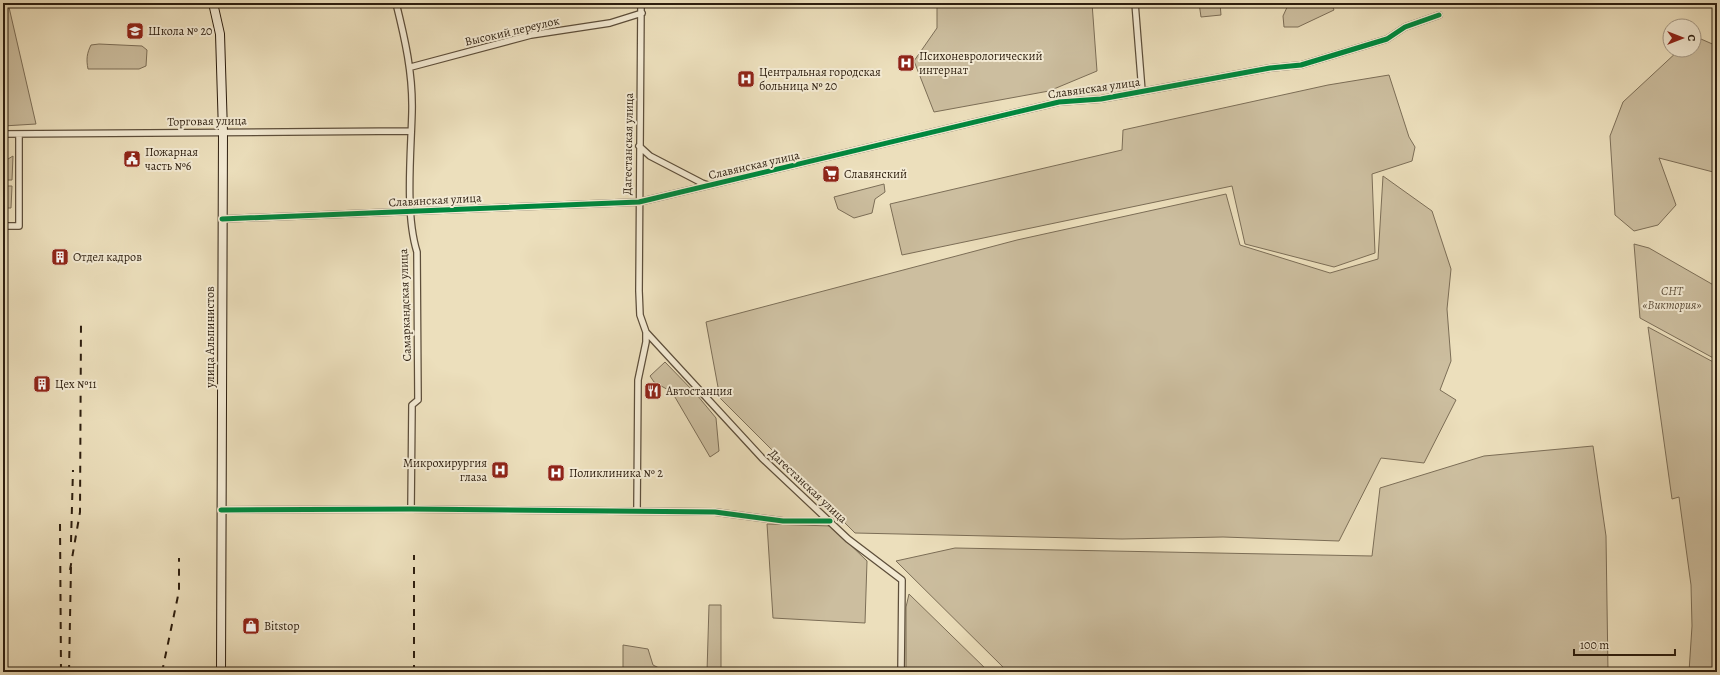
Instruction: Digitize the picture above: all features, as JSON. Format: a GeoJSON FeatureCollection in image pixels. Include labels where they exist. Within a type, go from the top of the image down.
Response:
{"type":"FeatureCollection","features":[{"type":"Feature","properties":{"kind":"main road","name":"улица Альпинистов"},"geometry":{"type":"LineString","coordinates":[[213,3],[220,34],[223,132],[221,672]]}},
{"type":"Feature","properties":{"kind":"street","name":"Самаркандская улица"},"geometry":{"type":"LineString","coordinates":[[396,3],[411,67],[411,211],[414,242],[417,252],[418,400],[412,405],[411,509]]}},
{"type":"Feature","properties":{"kind":"street","name":"Дагестанская улица"},"geometry":{"type":"LineString","coordinates":[[636,510],[638,380],[646,347],[646,332],[641,318],[639,303],[641,3]]}},
{"type":"Feature","properties":{"kind":"street"},"geometry":{"type":"LineString","coordinates":[[1135,3],[1142,91]]}},
{"type":"Feature","properties":{"kind":"street","name":"Высокий переулок"},"geometry":{"type":"LineString","coordinates":[[411,67],[531,35],[610,23],[642,13]]}},
{"type":"Feature","properties":{"kind":"street","name":"Славянская улица"},"geometry":{"type":"LineString","coordinates":[[222,219],[639,202],[1058,102],[1101,99],[1281,67],[1301,65],[1387,39],[1405,27],[1439,15]]}},
{"type":"Feature","properties":{"kind":"street","name":"Торговая улица"},"geometry":{"type":"LineString","coordinates":[[3,134],[410,130]]}},
{"type":"Feature","properties":{"kind":"street"},"geometry":{"type":"LineString","coordinates":[[3,226],[18,226],[19,134]]}},
{"type":"Feature","properties":{"kind":"street","name":"Славянская улица"},"geometry":{"type":"LineString","coordinates":[[639,146],[650,156],[702,184],[711,185]]}},
{"type":"Feature","properties":{"kind":"street","name":"Дагестанская улица"},"geometry":{"type":"LineString","coordinates":[[646,332],[762,458],[848,539],[902,580],[901,672]]}},
{"type":"Feature","properties":{"kind":"street"},"geometry":{"type":"LineString","coordinates":[[221,510],[636,510],[720,512],[783,520],[830,521]]}},
{"type":"Feature","properties":{"kind":"green space"},"geometry":{"type":"Polygon","coordinates":[[[3,3],[8,3],[36,124],[3,126],[3,3]]]}},
{"type":"Feature","properties":{"kind":"green space"},"geometry":{"type":"Polygon","coordinates":[[[937,3],[1092,3],[1097,71],[1049,91],[934,112],[914,61],[937,28],[937,3]]]}},
{"type":"Feature","properties":{"kind":"green space"},"geometry":{"type":"Polygon","coordinates":[[[1199,3],[1220,3],[1221,15],[1201,17],[1199,3]]]}},
{"type":"Feature","properties":{"kind":"green space"},"geometry":{"type":"Polygon","coordinates":[[[1289,3],[1331,3],[1334,10],[1298,27],[1284,27],[1283,16],[1289,3]]]}},
{"type":"Feature","properties":{"kind":"green space"},"geometry":{"type":"Polygon","coordinates":[[[1702,39],[1717,46],[1717,173],[1659,158],[1676,205],[1658,225],[1634,231],[1615,215],[1610,136],[1623,102],[1670,58],[1702,58],[1702,39]]]}},
{"type":"Feature","properties":{"kind":"green space"},"geometry":{"type":"Polygon","coordinates":[[[91,45],[142,46],[147,50],[146,66],[139,69],[88,69],[87,59],[91,45]]]}},
{"type":"Feature","properties":{"kind":"green space"},"geometry":{"type":"Polygon","coordinates":[[[1389,75],[1409,137],[1415,147],[1412,161],[1372,174],[1375,253],[1334,267],[1245,244],[1232,186],[902,255],[890,204],[1122,150],[1123,130],[1328,85],[1389,75]]]}},
{"type":"Feature","properties":{"kind":"green space"},"geometry":{"type":"Polygon","coordinates":[[[13,156],[12,180],[3,180],[3,162],[13,156]]]}},
{"type":"Feature","properties":{"kind":"green space"},"geometry":{"type":"Polygon","coordinates":[[[1383,176],[1432,211],[1451,269],[1447,309],[1451,361],[1440,390],[1456,400],[1424,463],[1381,458],[1339,541],[1223,537],[1122,539],[855,533],[720,398],[706,322],[1017,240],[1226,194],[1240,245],[1330,273],[1378,259],[1383,176]]]}},
{"type":"Feature","properties":{"kind":"green space"},"geometry":{"type":"Polygon","coordinates":[[[884,184],[885,192],[875,199],[872,213],[854,218],[838,209],[834,197],[884,184]]]}},
{"type":"Feature","properties":{"kind":"green space"},"geometry":{"type":"Polygon","coordinates":[[[3,186],[12,186],[11,208],[3,208],[3,186]]]}},
{"type":"Feature","properties":{"kind":"green space","name":"СНТ «Виктория»"},"geometry":{"type":"Polygon","coordinates":[[[1634,244],[1649,248],[1717,287],[1717,360],[1640,318],[1634,244]]]}},
{"type":"Feature","properties":{"kind":"green space"},"geometry":{"type":"Polygon","coordinates":[[[1648,327],[1717,364],[1717,515],[1715,535],[1717,566],[1717,672],[1689,672],[1692,626],[1691,585],[1679,497],[1672,499],[1648,327]]]}},
{"type":"Feature","properties":{"kind":"green space"},"geometry":{"type":"Polygon","coordinates":[[[665,362],[697,395],[716,418],[719,451],[710,457],[672,392],[654,382],[650,376],[665,362]]]}},
{"type":"Feature","properties":{"kind":"green space"},"geometry":{"type":"Polygon","coordinates":[[[1593,446],[1606,536],[1608,672],[1008,672],[896,561],[955,548],[1372,556],[1380,488],[1484,456],[1593,446]]]}},
{"type":"Feature","properties":{"kind":"green space"},"geometry":{"type":"Polygon","coordinates":[[[767,524],[831,526],[867,561],[865,623],[773,618],[767,524]]]}},
{"type":"Feature","properties":{"kind":"green space"},"geometry":{"type":"Polygon","coordinates":[[[909,594],[989,672],[906,672],[906,607],[909,594]]]}},
{"type":"Feature","properties":{"kind":"green space"},"geometry":{"type":"Polygon","coordinates":[[[709,605],[721,605],[721,672],[707,672],[709,605]]]}},
{"type":"Feature","properties":{"kind":"green space"},"geometry":{"type":"Polygon","coordinates":[[[623,645],[648,649],[653,665],[667,672],[623,672],[623,645]]]}},
{"type":"Feature","properties":{"kind":"railway"},"geometry":{"type":"LineString","coordinates":[[70,570],[80,512],[81,323]]}},
{"type":"Feature","properties":{"kind":"railway"},"geometry":{"type":"LineString","coordinates":[[71,542],[73,470]]}},
{"type":"Feature","properties":{"kind":"railway"},"geometry":{"type":"LineString","coordinates":[[60,524],[61,672]]}},
{"type":"Feature","properties":{"kind":"railway"},"geometry":{"type":"LineString","coordinates":[[414,555],[414,672]]}},
{"type":"Feature","properties":{"kind":"railway"},"geometry":{"type":"LineString","coordinates":[[162,672],[179,591],[179,558]]}},
{"type":"Feature","properties":{"kind":"railway"},"geometry":{"type":"LineString","coordinates":[[69,672],[71,566]]}},
{"type":"Feature","properties":{"kind":"cycle path"},"geometry":{"type":"LineString","coordinates":[[222,219],[639,202],[1059,102],[1101,99],[1270,68],[1301,65],[1387,39],[1405,27],[1439,15]]}},
{"type":"Feature","properties":{"kind":"cycle path"},"geometry":{"type":"LineString","coordinates":[[221,510],[411,509],[715,512],[783,521],[830,521]]}},
{"type":"Feature","properties":{"kind":"place","name":"Школа № 20"},"geometry":{"type":"Point","coordinates":[135,31]}},
{"type":"Feature","properties":{"kind":"place","name":"Психоневрологический интернат"},"geometry":{"type":"Point","coordinates":[906,63]}},
{"type":"Feature","properties":{"kind":"place","name":"Центральная городская больница № 20"},"geometry":{"type":"Point","coordinates":[746,79]}},
{"type":"Feature","properties":{"kind":"place","name":"Пожарная часть №6"},"geometry":{"type":"Point","coordinates":[132,159]}},
{"type":"Feature","properties":{"kind":"place","name":"Славянский"},"geometry":{"type":"Point","coordinates":[831,174]}},
{"type":"Feature","properties":{"kind":"place","name":"Отдел кадров"},"geometry":{"type":"Point","coordinates":[60,257]}},
{"type":"Feature","properties":{"kind":"place","name":"Цех №11"},"geometry":{"type":"Point","coordinates":[42,384]}},
{"type":"Feature","properties":{"kind":"place","name":"Автостанция"},"geometry":{"type":"Point","coordinates":[653,391]}},
{"type":"Feature","properties":{"kind":"place","name":"Микрохирургия глаза"},"geometry":{"type":"Point","coordinates":[500,470]}},
{"type":"Feature","properties":{"kind":"place","name":"Поликлиника № 2"},"geometry":{"type":"Point","coordinates":[556,473]}},
{"type":"Feature","properties":{"kind":"place","name":"Bitstop"},"geometry":{"type":"Point","coordinates":[251,626]}}]}
